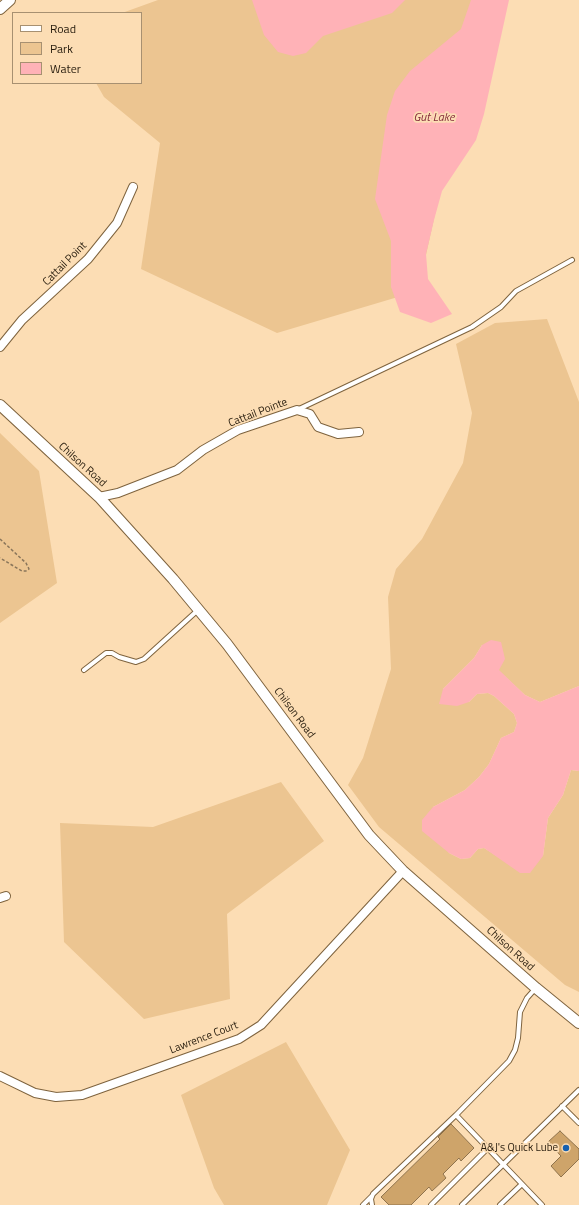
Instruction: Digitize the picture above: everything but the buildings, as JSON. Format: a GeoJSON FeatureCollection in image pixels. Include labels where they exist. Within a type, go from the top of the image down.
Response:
{"type":"FeatureCollection","features":[{"type":"Feature","properties":{"kind":"street"},"geometry":{"type":"LineString","coordinates":[[0,9],[10,0]]}},
{"type":"Feature","properties":{"kind":"street","name":"Cattail Point"},"geometry":{"type":"LineString","coordinates":[[0,347],[22,320],[88,259],[117,223],[133,187]]}},
{"type":"Feature","properties":{"kind":"street","name":"Chilson Road"},"geometry":{"type":"LineString","coordinates":[[0,405],[99,497],[198,609],[226,644],[354,816],[404,871],[536,988],[579,1023]]}},
{"type":"Feature","properties":{"kind":"street","name":"Cattail Pointe"},"geometry":{"type":"LineString","coordinates":[[99,497],[118,493],[177,470],[203,450],[238,430],[297,410],[310,414],[318,427],[338,434],[359,432]]}},
{"type":"Feature","properties":{"kind":"street","name":"Lawrence Court"},"geometry":{"type":"LineString","coordinates":[[0,1076],[36,1092],[56,1097],[82,1095],[239,1039],[261,1025],[404,871]]}},
{"type":"Feature","properties":{"kind":"lane"},"geometry":{"type":"LineString","coordinates":[[297,410],[472,327],[501,306],[516,291],[572,260]]}},
{"type":"Feature","properties":{"kind":"lane"},"geometry":{"type":"LineString","coordinates":[[84,670],[106,653],[112,652],[119,657],[136,662],[144,659],[198,609]]}},
{"type":"Feature","properties":{"kind":"lane"},"geometry":{"type":"LineString","coordinates":[[363,1205],[456,1115],[509,1061],[515,1050],[518,1038],[520,1012],[527,998],[536,988]]}},
{"type":"Feature","properties":{"kind":"lane"},"geometry":{"type":"LineString","coordinates":[[462,1205],[579,1090]]}},
{"type":"Feature","properties":{"kind":"lane"},"geometry":{"type":"LineString","coordinates":[[562,1106],[579,1123]]}},
{"type":"Feature","properties":{"kind":"lane"},"geometry":{"type":"LineString","coordinates":[[456,1115],[541,1204]]}},
{"type":"Feature","properties":{"kind":"lane"},"geometry":{"type":"LineString","coordinates":[[431,1205],[488,1148]]}},
{"type":"Feature","properties":{"kind":"lane"},"geometry":{"type":"LineString","coordinates":[[500,1205],[522,1184]]}},
{"type":"Feature","properties":{"kind":"lane"},"geometry":{"type":"LineString","coordinates":[[372,1205],[371,1199],[373,1194]]}},
{"type":"Feature","properties":{"kind":"path"},"geometry":{"type":"LineString","coordinates":[[0,539],[26,563],[29,569],[22,571],[0,558]]}},
{"type":"Feature","properties":{"kind":"green space"},"geometry":{"type":"Polygon","coordinates":[[[158,0],[476,0],[467,70],[418,291],[277,333],[141,269],[160,143],[104,97],[97,84],[142,84],[142,12],[125,12],[158,0]]]}},
{"type":"Feature","properties":{"kind":"green space"},"geometry":{"type":"Polygon","coordinates":[[[547,319],[579,402],[579,686],[540,702],[525,695],[498,670],[482,645],[474,658],[443,689],[469,702],[477,694],[488,693],[494,696],[514,714],[517,723],[514,732],[501,738],[489,764],[479,777],[465,790],[433,807],[449,853],[461,859],[470,858],[478,849],[484,848],[497,856],[543,856],[548,818],[563,795],[571,770],[579,771],[579,992],[565,985],[379,827],[348,785],[363,758],[391,669],[388,597],[396,569],[422,539],[463,463],[472,413],[456,344],[495,323],[547,319]]]}},
{"type":"Feature","properties":{"kind":"green space"},"geometry":{"type":"Polygon","coordinates":[[[0,433],[39,471],[57,583],[0,623],[0,433]]]}},
{"type":"Feature","properties":{"kind":"green space"},"geometry":{"type":"Polygon","coordinates":[[[281,782],[324,841],[227,914],[230,999],[144,1019],[64,942],[60,823],[153,827],[281,782]]]}},
{"type":"Feature","properties":{"kind":"green space"},"geometry":{"type":"Polygon","coordinates":[[[286,1042],[350,1150],[327,1205],[224,1205],[214,1188],[181,1095],[286,1042]]]}},
{"type":"Feature","properties":{"kind":"water"},"geometry":{"type":"Polygon","coordinates":[[[252,0],[405,0],[392,13],[323,36],[306,53],[293,56],[278,52],[264,35],[252,0]]]}},
{"type":"Feature","properties":{"kind":"water","name":"Gut Lake"},"geometry":{"type":"Polygon","coordinates":[[[471,0],[509,0],[484,114],[476,140],[442,191],[434,220],[426,254],[428,279],[452,314],[431,323],[400,312],[391,287],[391,241],[375,199],[387,115],[395,91],[410,71],[461,29],[471,0]]]}},
{"type":"Feature","properties":{"kind":"water"},"geometry":{"type":"Polygon","coordinates":[[[491,640],[501,642],[505,659],[499,670],[525,695],[540,702],[579,686],[579,771],[571,770],[563,795],[548,818],[543,856],[530,873],[520,873],[484,848],[478,849],[470,858],[461,859],[449,853],[422,831],[422,820],[433,807],[465,790],[479,777],[489,764],[501,738],[514,732],[517,723],[514,714],[494,696],[488,693],[477,694],[469,702],[457,706],[439,704],[443,689],[474,658],[482,645],[491,640]]]}},
{"type":"Feature","properties":{"kind":"place","name":"A&J's Quick Lube"},"geometry":{"type":"Point","coordinates":[566,1148]}}]}
